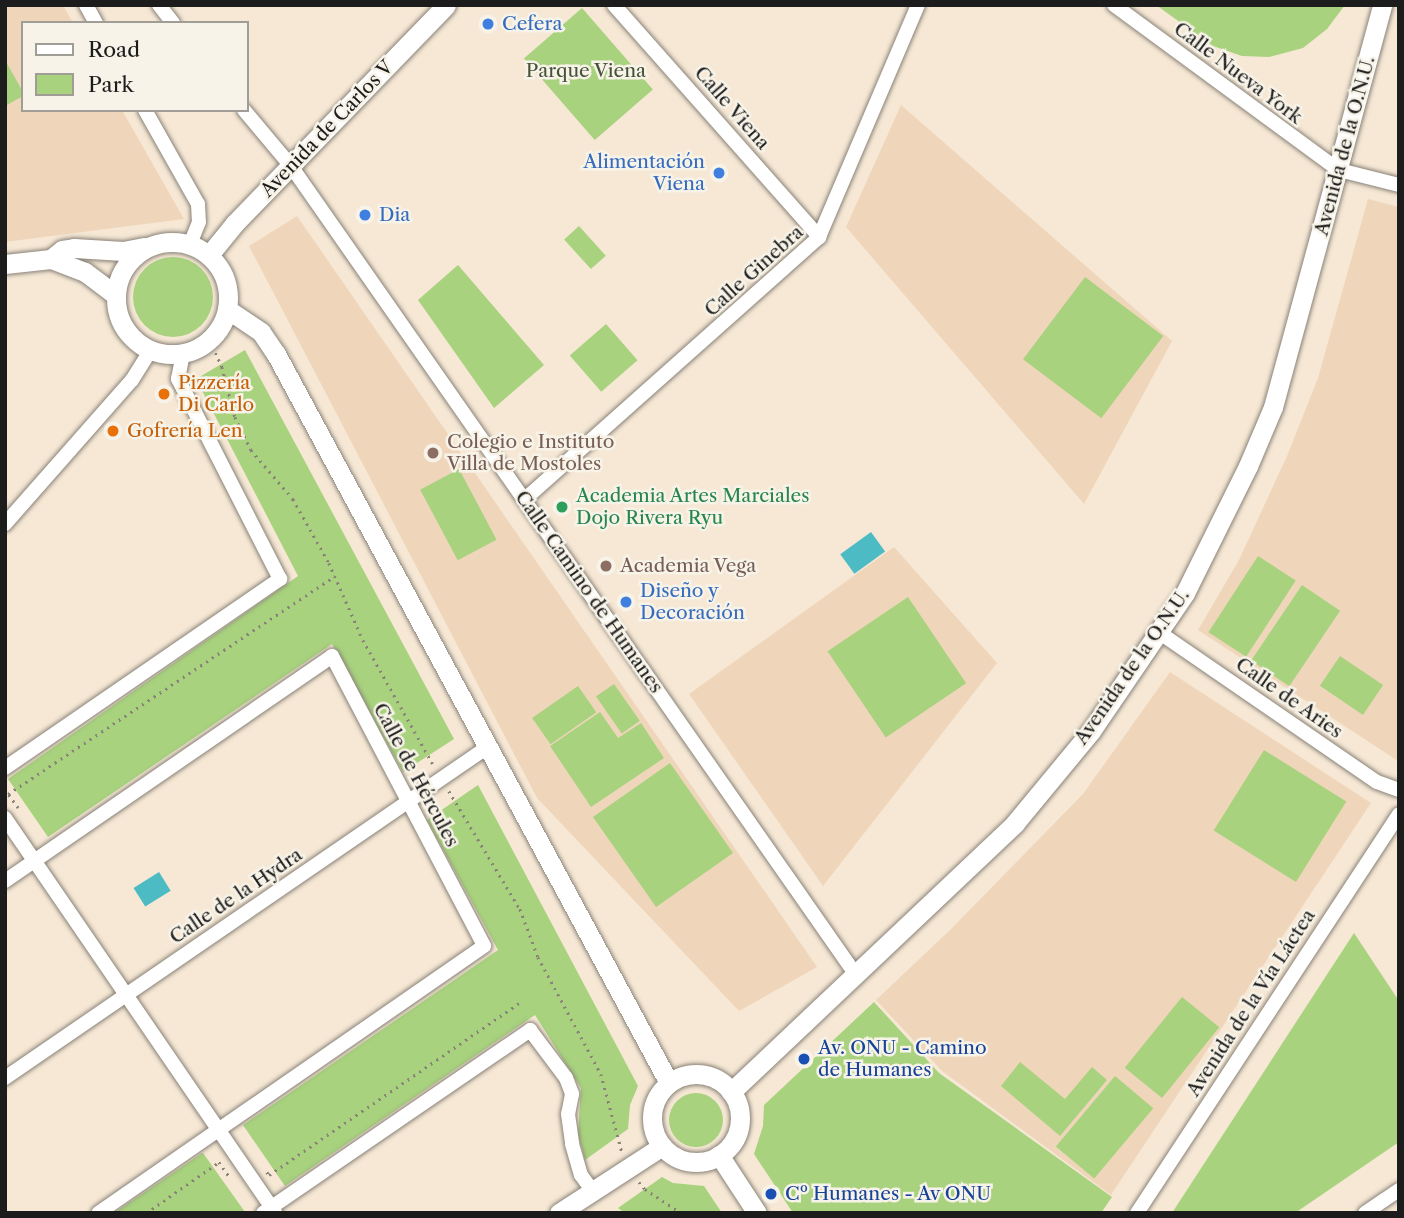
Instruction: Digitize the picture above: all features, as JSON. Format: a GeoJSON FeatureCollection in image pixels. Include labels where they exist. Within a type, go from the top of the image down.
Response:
{"type":"FeatureCollection","features":[{"type":"Feature","properties":{"kind":"street"},"geometry":{"type":"LineString","coordinates":[[86,5],[95,21]]}},
{"type":"Feature","properties":{"kind":"street"},"geometry":{"type":"LineString","coordinates":[[159,5],[171,21]]}},
{"type":"Feature","properties":{"kind":"street","name":"Avenida de Carlos V"},"geometry":{"type":"LineString","coordinates":[[209,255],[235,223],[446,5]]}},
{"type":"Feature","properties":{"kind":"street","name":"Calle Viena"},"geometry":{"type":"LineString","coordinates":[[614,5],[819,237]]}},
{"type":"Feature","properties":{"kind":"street","name":"Calle Ginebra"},"geometry":{"type":"LineString","coordinates":[[525,499],[819,237],[918,5]]}},
{"type":"Feature","properties":{"kind":"street","name":"Calle Nueva York"},"geometry":{"type":"LineString","coordinates":[[1115,5],[1339,170]]}},
{"type":"Feature","properties":{"kind":"street","name":"Avenida de la O.N.U."},"geometry":{"type":"LineString","coordinates":[[732,1092],[1015,823],[1091,731],[1160,633],[1215,534],[1265,426],[1339,170],[1382,5]]}},
{"type":"Feature","properties":{"kind":"street"},"geometry":{"type":"LineString","coordinates":[[146,112],[198,204],[199,222],[190,244]]}},
{"type":"Feature","properties":{"kind":"street","name":"Calle Camino de Humanes"},"geometry":{"type":"LineString","coordinates":[[246,112],[291,166],[856,975]]}},
{"type":"Feature","properties":{"kind":"street"},"geometry":{"type":"LineString","coordinates":[[1339,170],[1399,185]]}},
{"type":"Feature","properties":{"kind":"street"},"geometry":{"type":"LineString","coordinates":[[51,259],[62,250],[74,248],[124,251],[148,246],[176,241],[190,244],[209,255],[225,278],[227,309],[221,326],[209,340],[183,353],[167,354],[151,350],[135,341],[124,328],[117,312],[115,295],[125,265],[148,246]]}},
{"type":"Feature","properties":{"kind":"street"},"geometry":{"type":"LineString","coordinates":[[5,264],[51,259],[85,272],[115,295]]}},
{"type":"Feature","properties":{"kind":"street"},"geometry":{"type":"LineString","coordinates":[[227,309],[261,332],[276,354],[669,1083]]}},
{"type":"Feature","properties":{"kind":"street"},"geometry":{"type":"LineString","coordinates":[[5,524],[132,380],[151,350]]}},
{"type":"Feature","properties":{"kind":"street"},"geometry":{"type":"LineString","coordinates":[[5,768],[280,579],[178,379],[183,353]]}},
{"type":"Feature","properties":{"kind":"street","name":"Calle de Aries"},"geometry":{"type":"LineString","coordinates":[[1160,633],[1377,782],[1399,790]]}},
{"type":"Feature","properties":{"kind":"street","name":"Calle de Hércules"},"geometry":{"type":"LineString","coordinates":[[36,860],[332,656],[484,946],[99,1213]]}},
{"type":"Feature","properties":{"kind":"street","name":"Calle de la Hydra"},"geometry":{"type":"LineString","coordinates":[[5,1078],[489,746]]}},
{"type":"Feature","properties":{"kind":"street","name":"Avenida de la Vía Láctea"},"geometry":{"type":"LineString","coordinates":[[1137,1213],[1399,814]]}},
{"type":"Feature","properties":{"kind":"street"},"geometry":{"type":"LineString","coordinates":[[6,819],[219,1129],[269,1211],[530,1030],[566,1078],[572,1094],[568,1114],[572,1144],[581,1175],[592,1190]]}},
{"type":"Feature","properties":{"kind":"street"},"geometry":{"type":"LineString","coordinates":[[5,881],[36,860]]}},
{"type":"Feature","properties":{"kind":"street"},"geometry":{"type":"LineString","coordinates":[[702,1074],[723,1084],[732,1092],[738,1105],[738,1126],[729,1146],[719,1155],[704,1161],[689,1161],[674,1156],[662,1146],[655,1134],[653,1106],[669,1083],[679,1077],[702,1074]]}},
{"type":"Feature","properties":{"kind":"street"},"geometry":{"type":"LineString","coordinates":[[559,1213],[662,1146]]}},
{"type":"Feature","properties":{"kind":"street"},"geometry":{"type":"LineString","coordinates":[[719,1155],[758,1213]]}},
{"type":"Feature","properties":{"kind":"street"},"geometry":{"type":"LineString","coordinates":[[1366,1213],[1399,1190]]}},
{"type":"Feature","properties":{"kind":"path"},"geometry":{"type":"LineString","coordinates":[[6,819],[21,813],[8,794],[335,576]]}},
{"type":"Feature","properties":{"kind":"path"},"geometry":{"type":"LineString","coordinates":[[263,1166],[269,1175],[522,1001]]}},
{"type":"Feature","properties":{"kind":"path"},"geometry":{"type":"LineString","coordinates":[[146,1213],[219,1162],[230,1178]]}},
{"type":"Feature","properties":{"kind":"shaded area"},"geometry":{"type":"Polygon","coordinates":[[[5,5],[63,5],[72,21],[21,21],[21,112],[123,112],[184,219],[5,242],[5,5]]]}},
{"type":"Feature","properties":{"kind":"shaded area"},"geometry":{"type":"Polygon","coordinates":[[[901,105],[1172,341],[1084,504],[846,227],[901,105]]]}},
{"type":"Feature","properties":{"kind":"shaded area"},"geometry":{"type":"Polygon","coordinates":[[[1368,199],[1399,207],[1398,761],[1198,630],[1239,560],[1287,456],[1318,378],[1368,199]]]}},
{"type":"Feature","properties":{"kind":"shaded area"},"geometry":{"type":"Polygon","coordinates":[[[297,216],[817,967],[739,1011],[537,798],[249,246],[297,216]]]}},
{"type":"Feature","properties":{"kind":"shaded area"},"geometry":{"type":"Polygon","coordinates":[[[894,547],[997,663],[823,886],[689,694],[894,547]]]}},
{"type":"Feature","properties":{"kind":"shaded area"},"geometry":{"type":"Polygon","coordinates":[[[1170,672],[1371,803],[1111,1195],[942,1071],[876,1000],[950,930],[1083,794],[1170,672]]]}},
{"type":"Feature","properties":{"kind":"green space"},"geometry":{"type":"Polygon","coordinates":[[[1156,5],[1345,5],[1327,29],[1303,48],[1269,57],[1242,56],[1213,46],[1156,5]]]}},
{"type":"Feature","properties":{"kind":"green space","name":"Parque Viena"},"geometry":{"type":"Polygon","coordinates":[[[582,8],[653,90],[595,140],[524,59],[582,8]]]}},
{"type":"Feature","properties":{"kind":"green space"},"geometry":{"type":"Polygon","coordinates":[[[5,60],[21,88],[21,97],[5,106],[5,60]]]}},
{"type":"Feature","properties":{"kind":"green space"},"geometry":{"type":"Polygon","coordinates":[[[579,226],[606,256],[591,269],[564,239],[579,226]]]}},
{"type":"Feature","properties":{"kind":"green space"},"geometry":{"type":"Polygon","coordinates":[[[165,257],[181,257],[202,268],[213,289],[213,305],[202,326],[181,337],[165,337],[151,331],[139,319],[133,305],[133,289],[139,275],[151,263],[165,257]]]}},
{"type":"Feature","properties":{"kind":"green space"},"geometry":{"type":"Polygon","coordinates":[[[458,265],[544,365],[494,408],[418,300],[458,265]]]}},
{"type":"Feature","properties":{"kind":"green space"},"geometry":{"type":"Polygon","coordinates":[[[1085,277],[1163,336],[1101,418],[1023,359],[1085,277]]]}},
{"type":"Feature","properties":{"kind":"green space"},"geometry":{"type":"Polygon","coordinates":[[[606,324],[637,360],[601,392],[570,355],[606,324]]]}},
{"type":"Feature","properties":{"kind":"green space"},"geometry":{"type":"Polygon","coordinates":[[[245,350],[454,739],[403,772],[332,644],[48,837],[8,779],[298,576],[196,379],[245,350]]]}},
{"type":"Feature","properties":{"kind":"green space"},"geometry":{"type":"Polygon","coordinates":[[[459,469],[497,540],[458,560],[420,490],[459,469]]]}},
{"type":"Feature","properties":{"kind":"green space"},"geometry":{"type":"Polygon","coordinates":[[[1258,556],[1296,581],[1246,657],[1208,632],[1258,556]]]}},
{"type":"Feature","properties":{"kind":"green space"},"geometry":{"type":"Polygon","coordinates":[[[1302,585],[1340,611],[1289,686],[1251,660],[1302,585]]]}},
{"type":"Feature","properties":{"kind":"green space"},"geometry":{"type":"Polygon","coordinates":[[[908,597],[966,683],[886,737],[828,651],[908,597]]]}},
{"type":"Feature","properties":{"kind":"green space"},"geometry":{"type":"Polygon","coordinates":[[[1340,656],[1383,685],[1363,715],[1320,686],[1340,656]]]}},
{"type":"Feature","properties":{"kind":"green space"},"geometry":{"type":"Polygon","coordinates":[[[614,684],[640,721],[622,733],[596,697],[614,684]]]}},
{"type":"Feature","properties":{"kind":"green space"},"geometry":{"type":"Polygon","coordinates":[[[578,686],[596,712],[550,744],[532,718],[578,686]]]}},
{"type":"Feature","properties":{"kind":"green space"},"geometry":{"type":"Polygon","coordinates":[[[600,712],[618,738],[641,723],[664,758],[591,807],[550,746],[600,712]]]}},
{"type":"Feature","properties":{"kind":"green space"},"geometry":{"type":"Polygon","coordinates":[[[1264,750],[1346,801],[1296,882],[1214,831],[1264,750]]]}},
{"type":"Feature","properties":{"kind":"green space"},"geometry":{"type":"Polygon","coordinates":[[[670,763],[733,853],[656,907],[593,817],[670,763]]]}},
{"type":"Feature","properties":{"kind":"green space"},"geometry":{"type":"Polygon","coordinates":[[[478,785],[638,1086],[630,1105],[628,1129],[585,1160],[578,1134],[581,1088],[535,1015],[285,1186],[243,1125],[498,950],[427,820],[478,785]]]}},
{"type":"Feature","properties":{"kind":"green space"},"geometry":{"type":"Polygon","coordinates":[[[1354,933],[1399,1001],[1399,1142],[1295,1213],[1172,1213],[1354,933]]]}},
{"type":"Feature","properties":{"kind":"green space"},"geometry":{"type":"Polygon","coordinates":[[[1182,997],[1219,1027],[1162,1098],[1125,1068],[1182,997]]]}},
{"type":"Feature","properties":{"kind":"green space"},"geometry":{"type":"Polygon","coordinates":[[[874,1002],[939,1073],[1112,1197],[1101,1213],[793,1213],[754,1154],[763,1126],[764,1105],[874,1002]]]}},
{"type":"Feature","properties":{"kind":"green space"},"geometry":{"type":"Polygon","coordinates":[[[1020,1062],[1065,1099],[1092,1067],[1107,1080],[1060,1136],[1001,1086],[1020,1062]]]}},
{"type":"Feature","properties":{"kind":"green space"},"geometry":{"type":"Polygon","coordinates":[[[1115,1076],[1153,1108],[1094,1179],[1056,1146],[1115,1076]]]}},
{"type":"Feature","properties":{"kind":"green space"},"geometry":{"type":"Polygon","coordinates":[[[696,1093],[715,1101],[723,1120],[715,1139],[696,1147],[677,1139],[669,1120],[677,1101],[696,1093]]]}},
{"type":"Feature","properties":{"kind":"green space"},"geometry":{"type":"Polygon","coordinates":[[[202,1153],[245,1212],[114,1213],[202,1153]]]}},
{"type":"Feature","properties":{"kind":"green space"},"geometry":{"type":"Polygon","coordinates":[[[662,1177],[673,1183],[704,1186],[722,1213],[625,1213],[618,1208],[662,1177]]]}},
{"type":"Feature","properties":{"kind":"water"},"geometry":{"type":"Polygon","coordinates":[[[871,532],[885,551],[854,574],[840,554],[871,532]]]}},
{"type":"Feature","properties":{"kind":"water"},"geometry":{"type":"Polygon","coordinates":[[[159,872],[171,891],[145,907],[134,888],[159,872]]]}},
{"type":"Feature","properties":{"kind":"place","name":"Cefera"},"geometry":{"type":"Point","coordinates":[488,24]}},
{"type":"Feature","properties":{"kind":"place","name":"Alimentación Viena"},"geometry":{"type":"Point","coordinates":[719,173]}},
{"type":"Feature","properties":{"kind":"place","name":"Dia"},"geometry":{"type":"Point","coordinates":[365,215]}},
{"type":"Feature","properties":{"kind":"place","name":"Pizzería Di Carlo"},"geometry":{"type":"Point","coordinates":[164,394]}},
{"type":"Feature","properties":{"kind":"place","name":"Gofrería Len"},"geometry":{"type":"Point","coordinates":[113,431]}},
{"type":"Feature","properties":{"kind":"place","name":"Colegio e Instituto Villa de Mostoles"},"geometry":{"type":"Point","coordinates":[433,453]}},
{"type":"Feature","properties":{"kind":"place","name":"Academia Artes Marciales Dojo Rivera Ryu"},"geometry":{"type":"Point","coordinates":[562,507]}},
{"type":"Feature","properties":{"kind":"place","name":"Academia Vega"},"geometry":{"type":"Point","coordinates":[606,566]}},
{"type":"Feature","properties":{"kind":"place","name":"Diseño y Decoración"},"geometry":{"type":"Point","coordinates":[626,602]}},
{"type":"Feature","properties":{"kind":"place","name":"Av. ONU - Camino de Humanes"},"geometry":{"type":"Point","coordinates":[804,1059]}},
{"type":"Feature","properties":{"kind":"place","name":"Cº Humanes - Av ONU"},"geometry":{"type":"Point","coordinates":[771,1194]}}]}
